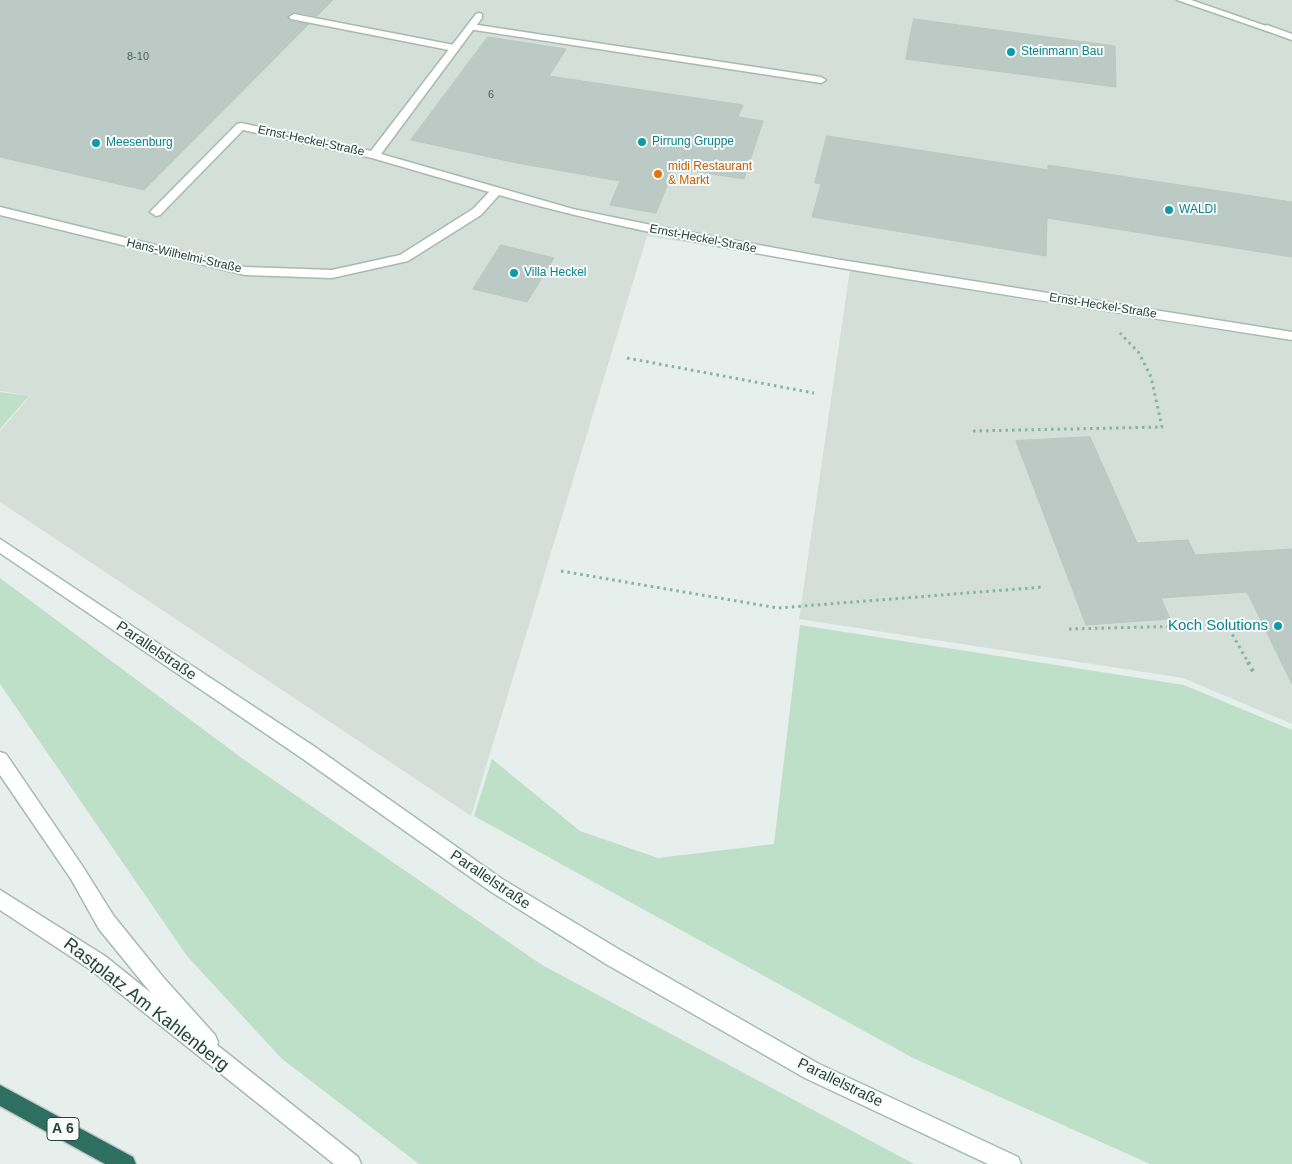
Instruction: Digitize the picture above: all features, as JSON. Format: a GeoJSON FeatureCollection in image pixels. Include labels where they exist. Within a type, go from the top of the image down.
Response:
{"type":"FeatureCollection","features":[{"type":"Feature","properties":{"kind":"highway","name":"A 6"},"geometry":{"type":"LineString","coordinates":[[0,1095],[126,1164]]}},
{"type":"Feature","properties":{"kind":"street"},"geometry":{"type":"LineString","coordinates":[[1182,0],[1292,37]]}},
{"type":"Feature","properties":{"kind":"street"},"geometry":{"type":"LineString","coordinates":[[374,155],[479,16]]}},
{"type":"Feature","properties":{"kind":"street"},"geometry":{"type":"LineString","coordinates":[[294,17],[454,48]]}},
{"type":"Feature","properties":{"kind":"street"},"geometry":{"type":"LineString","coordinates":[[471,27],[821,80]]}},
{"type":"Feature","properties":{"kind":"street","name":"Ernst-Heckel-Straße"},"geometry":{"type":"LineString","coordinates":[[156,212],[241,126],[374,155],[572,212],[722,243],[1292,336]]}},
{"type":"Feature","properties":{"kind":"street","name":"Hans-Wilhelmi-Straße"},"geometry":{"type":"LineString","coordinates":[[0,211],[246,271],[332,274],[404,258],[476,212],[497,190]]}},
{"type":"Feature","properties":{"kind":"street","name":"Parallelstraße"},"geometry":{"type":"LineString","coordinates":[[0,545],[309,753],[496,885],[538,911],[812,1071],[1011,1164]]}},
{"type":"Feature","properties":{"kind":"street","name":"Rastplatz Am Kahlenberg"},"geometry":{"type":"LineString","coordinates":[[0,760],[77,873],[106,922],[156,984],[238,1075]]}},
{"type":"Feature","properties":{"kind":"street","name":"Rastplatz Am Kahlenberg"},"geometry":{"type":"LineString","coordinates":[[0,899],[98,963],[238,1075]]}},
{"type":"Feature","properties":{"kind":"street"},"geometry":{"type":"LineString","coordinates":[[238,1075],[350,1164]]}},
{"type":"Feature","properties":{"kind":"path"},"geometry":{"type":"LineString","coordinates":[[974,432],[1162,427],[1151,377],[1139,353],[1114,329]]}},
{"type":"Feature","properties":{"kind":"path"},"geometry":{"type":"LineString","coordinates":[[627,358],[814,393]]}},
{"type":"Feature","properties":{"kind":"path"},"geometry":{"type":"LineString","coordinates":[[562,571],[778,608],[1043,587]]}},
{"type":"Feature","properties":{"kind":"path"},"geometry":{"type":"LineString","coordinates":[[1069,629],[1227,625],[1255,674]]}},
{"type":"Feature","properties":{"kind":"shaded area"},"geometry":{"type":"Polygon","coordinates":[[[0,0],[1292,0],[1292,724],[1183,678],[799,619],[850,269],[647,236],[471,816],[0,502],[0,431],[30,396],[0,391],[0,0]]]}},
{"type":"Feature","properties":{"kind":"green space"},"geometry":{"type":"Polygon","coordinates":[[[0,392],[29,396],[0,429],[0,392]]]}},
{"type":"Feature","properties":{"kind":"green space"},"geometry":{"type":"Polygon","coordinates":[[[0,578],[243,759],[542,965],[914,1164],[419,1164],[281,1058],[187,956],[0,684],[0,578]]]}},
{"type":"Feature","properties":{"kind":"green space"},"geometry":{"type":"Polygon","coordinates":[[[800,625],[1184,685],[1292,730],[1292,1164],[1150,1164],[913,1058],[474,816],[492,759],[580,831],[658,858],[774,844],[800,625]]]}},
{"type":"Feature","properties":{"kind":"building"},"geometry":{"type":"Polygon","coordinates":[[[0,0],[333,0],[317,16],[294,12],[288,15],[291,21],[309,24],[144,190],[0,157],[0,0]]]}},
{"type":"Feature","properties":{"kind":"building","name":"Steinmann Bau"},"geometry":{"type":"Polygon","coordinates":[[[914,19],[1115,46],[1116,87],[906,59],[914,19]]]}},
{"type":"Feature","properties":{"kind":"building","name":"Pirrung Gruppe"},"geometry":{"type":"Polygon","coordinates":[[[488,37],[566,49],[549,76],[743,105],[738,117],[763,121],[744,179],[674,168],[656,213],[610,205],[620,181],[517,163],[411,140],[488,37]]]}},
{"type":"Feature","properties":{"kind":"building"},"geometry":{"type":"Polygon","coordinates":[[[827,136],[1048,170],[1048,165],[1292,202],[1292,257],[1047,218],[1046,256],[812,217],[821,184],[815,183],[827,136]]]}},
{"type":"Feature","properties":{"kind":"building","name":"Villa Heckel"},"geometry":{"type":"Polygon","coordinates":[[[501,245],[554,258],[527,302],[473,289],[501,245]]]}},
{"type":"Feature","properties":{"kind":"building"},"geometry":{"type":"Polygon","coordinates":[[[1090,437],[1137,543],[1188,540],[1195,555],[1292,549],[1292,684],[1247,592],[1161,598],[1170,619],[1086,625],[1016,441],[1090,437]]]}},
{"type":"Feature","properties":{"kind":"place","name":"Steinmann Bau"},"geometry":{"type":"Point","coordinates":[1011,52]}},
{"type":"Feature","properties":{"kind":"place","name":"Pirrung Gruppe"},"geometry":{"type":"Point","coordinates":[642,142]}},
{"type":"Feature","properties":{"kind":"place","name":"Meesenburg"},"geometry":{"type":"Point","coordinates":[96,143]}},
{"type":"Feature","properties":{"kind":"place","name":"midi Restaurant & Markt"},"geometry":{"type":"Point","coordinates":[658,174]}},
{"type":"Feature","properties":{"kind":"place","name":"WALDI"},"geometry":{"type":"Point","coordinates":[1169,210]}},
{"type":"Feature","properties":{"kind":"place","name":"Villa Heckel"},"geometry":{"type":"Point","coordinates":[514,273]}},
{"type":"Feature","properties":{"kind":"place","name":"Koch Solutions"},"geometry":{"type":"Point","coordinates":[1278,626]}}]}
